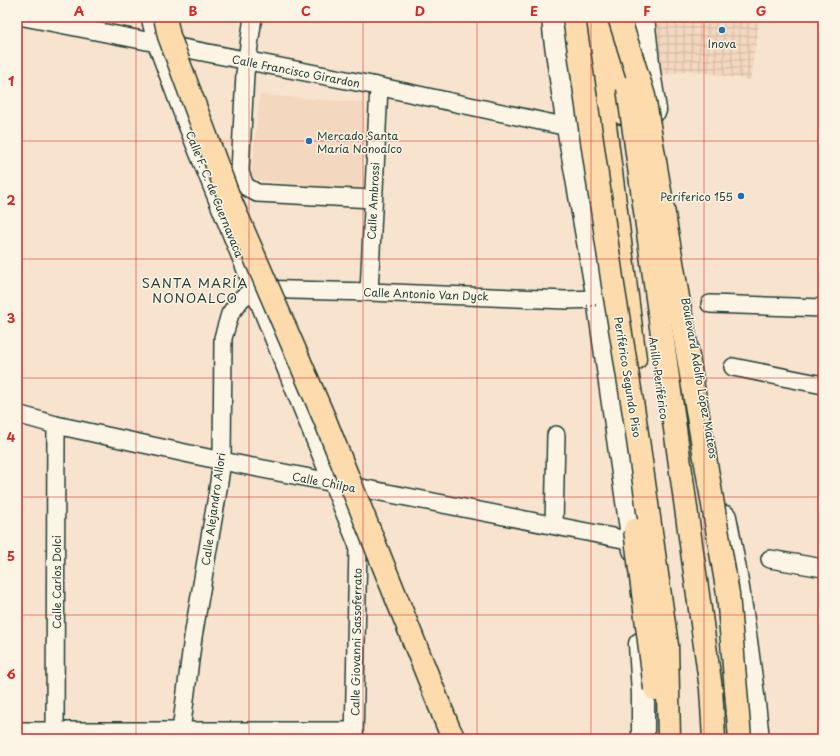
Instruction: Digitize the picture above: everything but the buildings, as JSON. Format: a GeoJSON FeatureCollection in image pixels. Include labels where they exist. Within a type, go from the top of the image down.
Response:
{"type":"FeatureCollection","features":[{"type":"Feature","properties":{"kind":"highway"},"geometry":{"type":"LineString","coordinates":[[165,17],[169,36],[228,195],[325,420],[454,739]]}},
{"type":"Feature","properties":{"kind":"highway","name":"Periférico Segundo Piso"},"geometry":{"type":"LineString","coordinates":[[574,17],[613,285],[636,426],[667,645],[669,739]]}},
{"type":"Feature","properties":{"kind":"highway","name":"Anillo Periférico"},"geometry":{"type":"LineString","coordinates":[[592,17],[678,691],[679,739]]}},
{"type":"Feature","properties":{"kind":"highway","name":"Anillo Periférico"},"geometry":{"type":"LineString","coordinates":[[608,17],[702,686],[703,739]]}},
{"type":"Feature","properties":{"kind":"highway"},"geometry":{"type":"LineString","coordinates":[[618,17],[711,689],[714,739]]}},
{"type":"Feature","properties":{"kind":"highway"},"geometry":{"type":"LineString","coordinates":[[618,17],[644,96],[728,594],[740,739]]}},
{"type":"Feature","properties":{"kind":"highway"},"geometry":{"type":"LineString","coordinates":[[605,125],[594,202],[656,690],[654,739]]}},
{"type":"Feature","properties":{"kind":"main road"},"geometry":{"type":"LineString","coordinates":[[553,17],[568,127],[598,298],[633,541],[643,694],[643,739]]}},
{"type":"Feature","properties":{"kind":"main road","name":"Boulevard Adolfo López Mateos"},"geometry":{"type":"LineString","coordinates":[[644,17],[649,72],[695,359],[737,575],[752,682],[758,739]]}},
{"type":"Feature","properties":{"kind":"street","name":"Calle Francisco Girardon"},"geometry":{"type":"LineString","coordinates":[[24,17],[379,87],[568,127]]}},
{"type":"Feature","properties":{"kind":"street","name":"Calle F. C. de Cuernavaca"},"geometry":{"type":"LineString","coordinates":[[150,17],[156,42],[184,120],[334,484],[358,546]]}},
{"type":"Feature","properties":{"kind":"street"},"geometry":{"type":"LineString","coordinates":[[253,17],[246,61],[240,172],[245,186],[257,193],[373,199]]}},
{"type":"Feature","properties":{"kind":"street","name":"Calle Ambrossi"},"geometry":{"type":"LineString","coordinates":[[369,292],[379,87]]}},
{"type":"Feature","properties":{"kind":"street","name":"Calle Antonio Van Dyck"},"geometry":{"type":"LineString","coordinates":[[254,289],[566,300],[598,298]]}},
{"type":"Feature","properties":{"kind":"street","name":"Calle Alejandro Allori"},"geometry":{"type":"LineString","coordinates":[[181,735],[193,637],[222,461],[224,338],[230,314],[241,299],[254,289]]}},
{"type":"Feature","properties":{"kind":"street"},"geometry":{"type":"LineString","coordinates":[[710,304],[823,308]]}},
{"type":"Feature","properties":{"kind":"street"},"geometry":{"type":"LineString","coordinates":[[733,367],[823,385]]}},
{"type":"Feature","properties":{"kind":"street","name":"Calle Chilpa"},"geometry":{"type":"LineString","coordinates":[[19,414],[56,424],[222,461],[633,541]]}},
{"type":"Feature","properties":{"kind":"street","name":"Calle Carlos Dolci"},"geometry":{"type":"LineString","coordinates":[[55,735],[56,424]]}},
{"type":"Feature","properties":{"kind":"street"},"geometry":{"type":"LineString","coordinates":[[554,525],[556,435]]}},
{"type":"Feature","properties":{"kind":"street","name":"Calle Giovanni Sassoferrato"},"geometry":{"type":"LineString","coordinates":[[354,735],[358,546]]}},
{"type":"Feature","properties":{"kind":"street"},"geometry":{"type":"LineString","coordinates":[[770,559],[823,568]]}},
{"type":"Feature","properties":{"kind":"street"},"geometry":{"type":"LineString","coordinates":[[17,731],[55,735],[354,735]]}},
{"type":"Feature","properties":{"kind":"path"},"geometry":{"type":"LineString","coordinates":[[17,348],[19,414]]}},
{"type":"Feature","properties":{"kind":"shaded area"},"geometry":{"type":"Polygon","coordinates":[[[651,17],[760,17],[750,80],[689,70],[658,76],[651,17]]]}},
{"type":"Feature","properties":{"kind":"shaded area","name":"Mercado Santa María Nonoalco"},"geometry":{"type":"Polygon","coordinates":[[[260,95],[365,103],[361,192],[251,179],[260,95]]]}},
{"type":"Feature","properties":{"kind":"place","name":"Inova"},"geometry":{"type":"Point","coordinates":[722,30]}},
{"type":"Feature","properties":{"kind":"place","name":"Mercado Santa María Nonoalco"},"geometry":{"type":"Point","coordinates":[309,141]}},
{"type":"Feature","properties":{"kind":"place","name":"Periferico 155"},"geometry":{"type":"Point","coordinates":[741,196]}},
{"type":"Feature","properties":{"kind":"district","name":"SANTA MARÍA NONOALCO"},"geometry":{"type":"Point","coordinates":[195,290]}}]}
